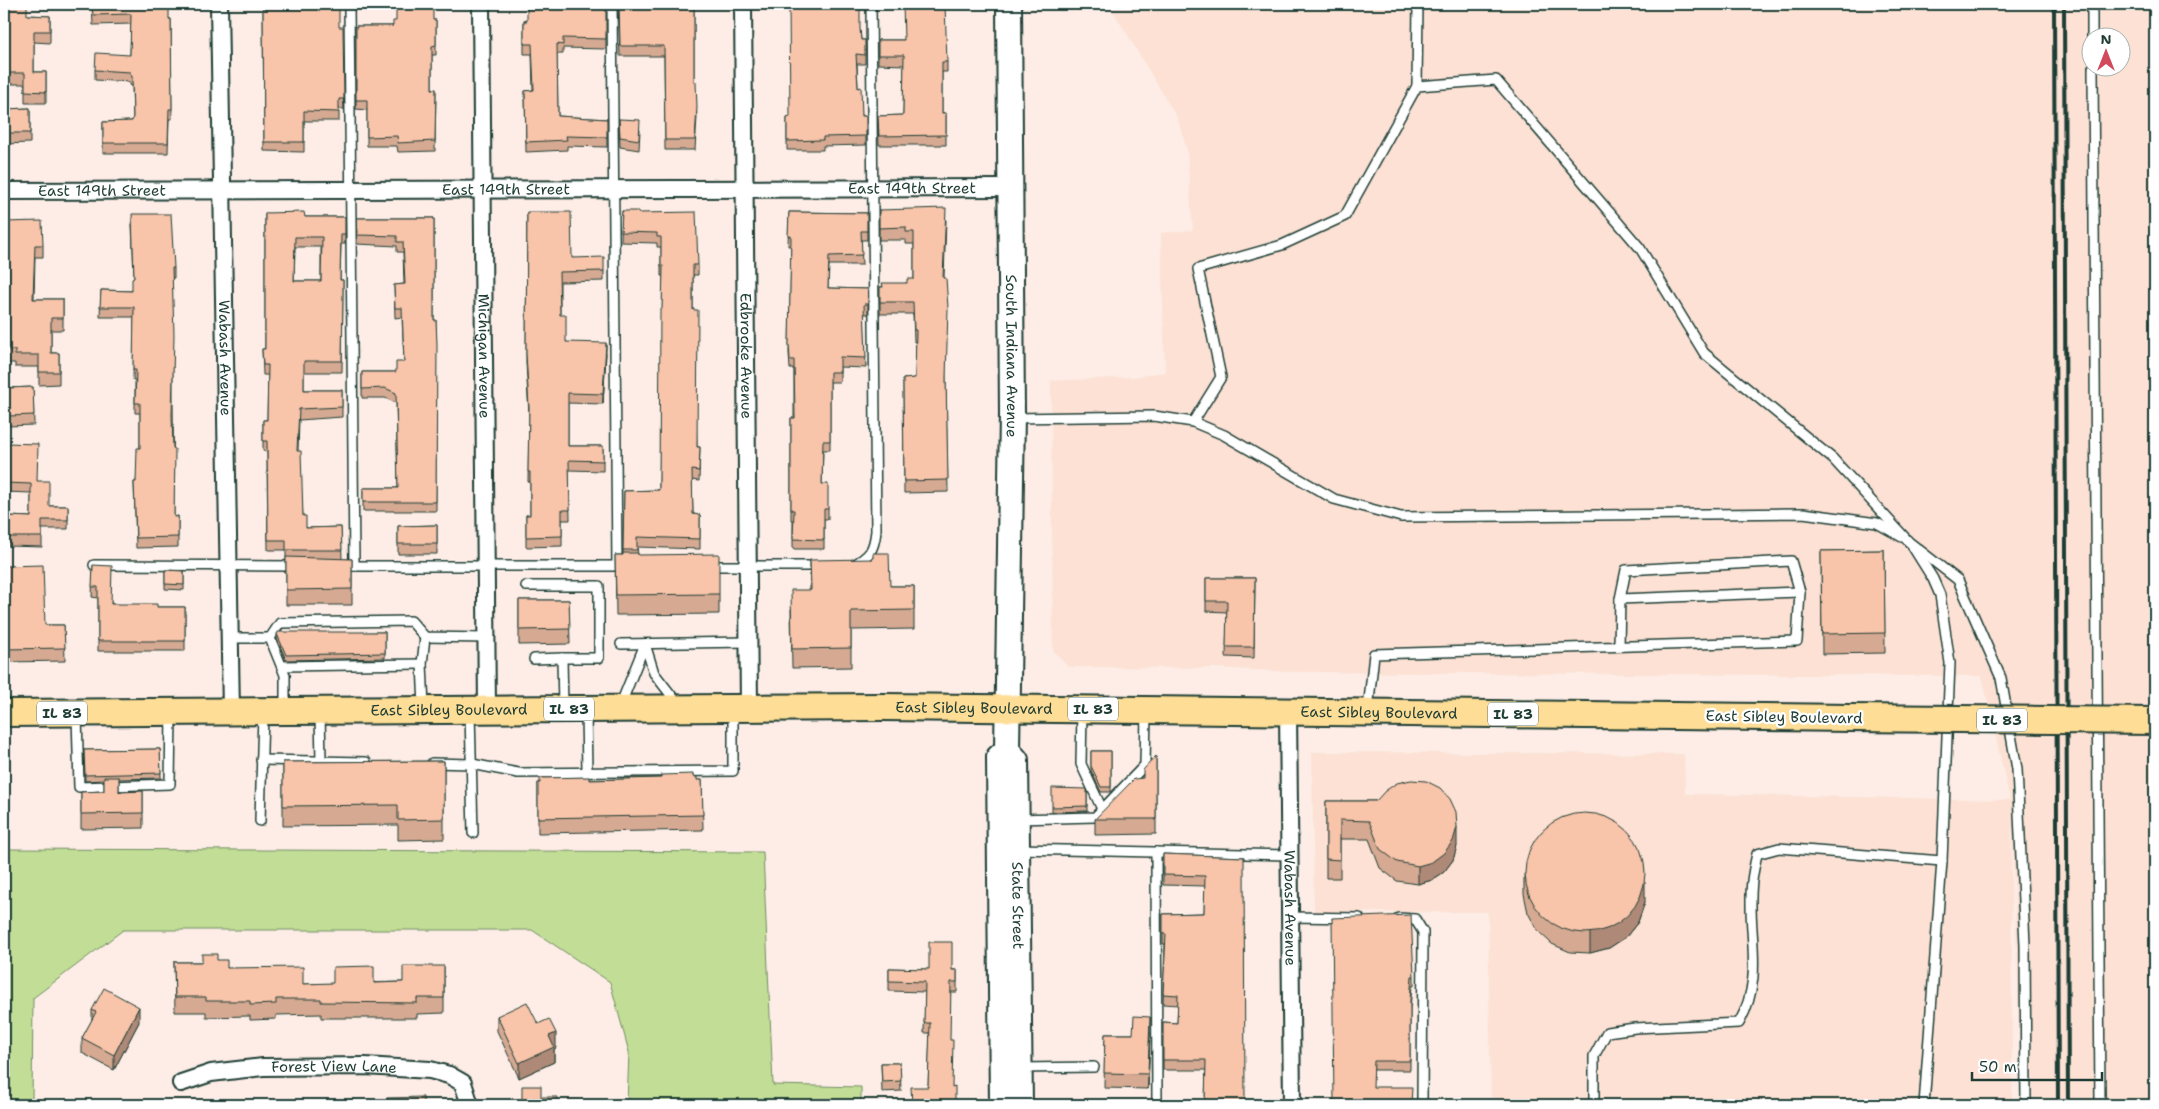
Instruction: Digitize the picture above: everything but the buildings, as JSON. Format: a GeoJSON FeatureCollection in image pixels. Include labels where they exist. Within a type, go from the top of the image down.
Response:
{"type":"FeatureCollection","features":[{"type":"Feature","properties":{"kind":"main road","name":"South Indiana Avenue"},"geometry":{"type":"LineString","coordinates":[[1009,4],[1012,418],[1009,708]]}},
{"type":"Feature","properties":{"kind":"main road","name":"East Sibley Boulevard"},"geometry":{"type":"LineString","coordinates":[[4,713],[741,708],[1082,708],[2155,721]]}},
{"type":"Feature","properties":{"kind":"main road","name":"State Street"},"geometry":{"type":"LineString","coordinates":[[1002,1105],[1003,753],[1009,708]]}},
{"type":"Feature","properties":{"kind":"main road","name":"State Street"},"geometry":{"type":"LineString","coordinates":[[1003,753],[1016,760],[1020,1105]]}},
{"type":"Feature","properties":{"kind":"street","name":"Wabash Avenue"},"geometry":{"type":"LineString","coordinates":[[219,4],[231,712]]}},
{"type":"Feature","properties":{"kind":"street","name":"Michigan Avenue"},"geometry":{"type":"LineString","coordinates":[[479,710],[486,638],[481,4]]}},
{"type":"Feature","properties":{"kind":"street","name":"Edbrooke Avenue"},"geometry":{"type":"LineString","coordinates":[[741,708],[748,642],[743,4]]}},
{"type":"Feature","properties":{"kind":"street","name":"East 149th Street"},"geometry":{"type":"LineString","coordinates":[[4,191],[1010,188]]}},
{"type":"Feature","properties":{"kind":"street","name":"Wabash Avenue"},"geometry":{"type":"LineString","coordinates":[[1288,710],[1292,1105]]}},
{"type":"Feature","properties":{"kind":"street","name":"Forest View Lane"},"geometry":{"type":"LineString","coordinates":[[181,1083],[211,1073],[264,1067],[365,1066],[430,1070],[449,1074],[463,1083],[470,1105]]}},
{"type":"Feature","properties":{"kind":"lane"},"geometry":{"type":"LineString","coordinates":[[349,4],[354,566]]}},
{"type":"Feature","properties":{"kind":"lane"},"geometry":{"type":"LineString","coordinates":[[612,4],[617,566]]}},
{"type":"Feature","properties":{"kind":"lane"},"geometry":{"type":"LineString","coordinates":[[701,566],[852,566],[867,558],[874,548],[876,531],[871,4]]}},
{"type":"Feature","properties":{"kind":"lane"},"geometry":{"type":"LineString","coordinates":[[1192,422],[1220,377],[1198,269],[1282,245],[1345,216],[1417,86],[1418,4]]}},
{"type":"Feature","properties":{"kind":"lane"},"geometry":{"type":"LineString","coordinates":[[2092,4],[2092,28]]}},
{"type":"Feature","properties":{"kind":"lane"},"geometry":{"type":"LineString","coordinates":[[2093,78],[2100,1105]]}},
{"type":"Feature","properties":{"kind":"lane"},"geometry":{"type":"LineString","coordinates":[[1417,86],[1496,80],[1640,248],[1704,353],[1833,460],[1909,542],[1933,579],[1940,595],[1950,663],[1942,861],[1924,1105]]}},
{"type":"Feature","properties":{"kind":"lane"},"geometry":{"type":"LineString","coordinates":[[1012,418],[1154,416],[1192,422],[1224,435],[1334,499],[1402,517],[1803,513],[1877,523],[1909,542],[1958,580],[2001,678],[2017,769],[2025,945],[2026,1105]]}},
{"type":"Feature","properties":{"kind":"lane"},"geometry":{"type":"LineString","coordinates":[[1368,712],[1374,654],[1797,641],[1800,592],[1791,561],[1626,570],[1620,600],[1619,646]]}},
{"type":"Feature","properties":{"kind":"lane"},"geometry":{"type":"LineString","coordinates":[[94,565],[306,566]]}},
{"type":"Feature","properties":{"kind":"lane"},"geometry":{"type":"LineString","coordinates":[[335,566],[636,566]]}},
{"type":"Feature","properties":{"kind":"lane"},"geometry":{"type":"LineString","coordinates":[[526,586],[599,586],[599,658],[534,659]]}},
{"type":"Feature","properties":{"kind":"lane"},"geometry":{"type":"LineString","coordinates":[[1620,600],[1800,592]]}},
{"type":"Feature","properties":{"kind":"lane"},"geometry":{"type":"LineString","coordinates":[[270,638],[280,623],[411,621],[425,637],[422,664],[424,710]]}},
{"type":"Feature","properties":{"kind":"lane"},"geometry":{"type":"LineString","coordinates":[[425,637],[486,638]]}},
{"type":"Feature","properties":{"kind":"lane"},"geometry":{"type":"LineString","coordinates":[[230,638],[270,638]]}},
{"type":"Feature","properties":{"kind":"lane"},"geometry":{"type":"LineString","coordinates":[[260,821],[261,760],[285,675],[270,638]]}},
{"type":"Feature","properties":{"kind":"lane"},"geometry":{"type":"LineString","coordinates":[[621,644],[748,642]]}},
{"type":"Feature","properties":{"kind":"lane"},"geometry":{"type":"LineString","coordinates":[[645,644],[654,674],[682,709]]}},
{"type":"Feature","properties":{"kind":"lane"},"geometry":{"type":"LineString","coordinates":[[619,709],[645,644]]}},
{"type":"Feature","properties":{"kind":"lane"},"geometry":{"type":"LineString","coordinates":[[562,658],[587,772]]}},
{"type":"Feature","properties":{"kind":"lane"},"geometry":{"type":"LineString","coordinates":[[282,666],[422,664]]}},
{"type":"Feature","properties":{"kind":"lane"},"geometry":{"type":"LineString","coordinates":[[425,763],[472,764],[518,773],[733,771],[741,708]]}},
{"type":"Feature","properties":{"kind":"lane"},"geometry":{"type":"LineString","coordinates":[[1082,708],[1081,764],[1102,809]]}},
{"type":"Feature","properties":{"kind":"lane"},"geometry":{"type":"LineString","coordinates":[[1017,819],[1095,817],[1145,765],[1146,709]]}},
{"type":"Feature","properties":{"kind":"lane"},"geometry":{"type":"LineString","coordinates":[[473,833],[472,764],[479,710]]}},
{"type":"Feature","properties":{"kind":"lane"},"geometry":{"type":"LineString","coordinates":[[320,711],[321,761]]}},
{"type":"Feature","properties":{"kind":"lane"},"geometry":{"type":"LineString","coordinates":[[77,712],[79,787],[170,784],[171,712]]}},
{"type":"Feature","properties":{"kind":"lane"},"geometry":{"type":"LineString","coordinates":[[261,760],[378,762]]}},
{"type":"Feature","properties":{"kind":"lane"},"geometry":{"type":"LineString","coordinates":[[1594,1105],[1594,1056],[1606,1032],[1635,1028],[1739,1023],[1749,1005],[1754,980],[1752,881],[1757,854],[1779,848],[1942,861]]}},
{"type":"Feature","properties":{"kind":"lane"},"geometry":{"type":"LineString","coordinates":[[1018,849],[1290,855]]}},
{"type":"Feature","properties":{"kind":"lane"},"geometry":{"type":"LineString","coordinates":[[1156,852],[1156,1105]]}},
{"type":"Feature","properties":{"kind":"lane"},"geometry":{"type":"LineString","coordinates":[[1290,917],[1367,918]]}},
{"type":"Feature","properties":{"kind":"lane"},"geometry":{"type":"LineString","coordinates":[[1386,918],[1415,919],[1423,932],[1422,1105]]}},
{"type":"Feature","properties":{"kind":"lane"},"geometry":{"type":"LineString","coordinates":[[1020,1068],[1094,1067]]}},
{"type":"Feature","properties":{"kind":"shaded area"},"geometry":{"type":"Polygon","coordinates":[[[1109,4],[2155,4],[2155,1105],[2021,1105],[2011,817],[2012,1105],[1491,1105],[1488,912],[1314,912],[1312,752],[1684,754],[1685,794],[2010,800],[1982,676],[1294,672],[1215,668],[1068,667],[1053,650],[1051,381],[1134,377],[1165,372],[1161,233],[1193,230],[1187,150],[1178,119],[1109,4]]]}},
{"type":"Feature","properties":{"kind":"green space"},"geometry":{"type":"Polygon","coordinates":[[[4,849],[763,852],[773,1085],[861,1087],[861,1105],[627,1105],[629,1052],[610,982],[532,930],[123,930],[33,998],[32,1105],[4,1105],[4,849]]]}},
{"type":"Feature","properties":{"kind":"railway"},"geometry":{"type":"LineString","coordinates":[[2054,4],[2058,1105]]}},
{"type":"Feature","properties":{"kind":"railway"},"geometry":{"type":"LineString","coordinates":[[2064,4],[2068,1105]]}}]}
